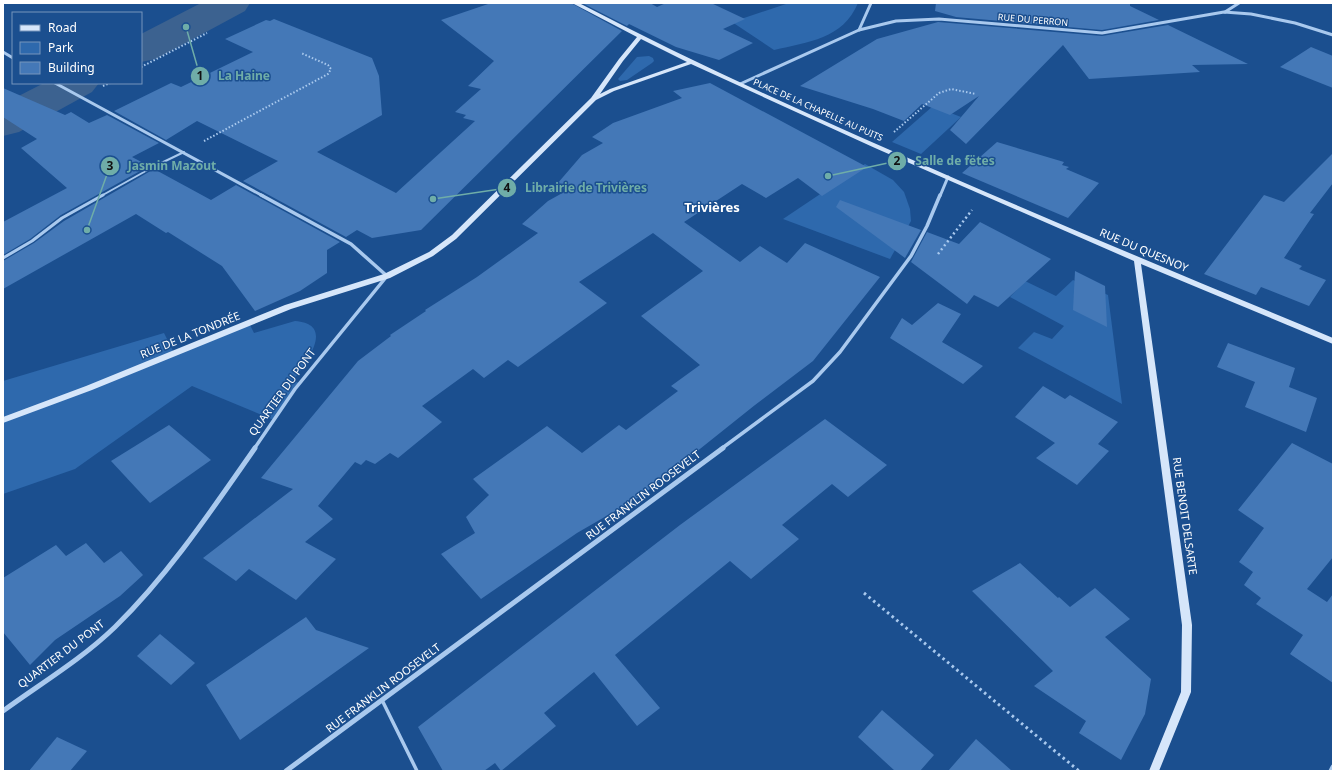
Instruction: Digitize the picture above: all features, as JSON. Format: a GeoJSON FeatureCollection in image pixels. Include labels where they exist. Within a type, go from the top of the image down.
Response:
{"type":"FeatureCollection","features":[{"type":"Feature","properties":{"kind":"street","name":"PLACE DE LA CHAPELLE AU PUITS"},"geometry":{"type":"LineString","coordinates":[[575,3],[704,68],[877,147],[948,177]]}},
{"type":"Feature","properties":{"kind":"street"},"geometry":{"type":"LineString","coordinates":[[859,30],[871,3]]}},
{"type":"Feature","properties":{"kind":"street"},"geometry":{"type":"LineString","coordinates":[[1224,12],[1239,3]]}},
{"type":"Feature","properties":{"kind":"street","name":"RUE DU PERRON"},"geometry":{"type":"LineString","coordinates":[[740,84],[859,30],[896,22],[939,19],[1102,33],[1224,12],[1251,14],[1296,23],[1333,35]]}},
{"type":"Feature","properties":{"kind":"street"},"geometry":{"type":"LineString","coordinates":[[593,100],[621,60],[640,37]]}},
{"type":"Feature","properties":{"kind":"street"},"geometry":{"type":"LineString","coordinates":[[3,52],[12,57]]}},
{"type":"Feature","properties":{"kind":"street"},"geometry":{"type":"LineString","coordinates":[[593,100],[612,90],[692,62]]}},
{"type":"Feature","properties":{"kind":"street"},"geometry":{"type":"LineString","coordinates":[[57,84],[351,244],[387,276]]}},
{"type":"Feature","properties":{"kind":"street","name":"QUARTIER DU PONT"},"geometry":{"type":"LineString","coordinates":[[3,711],[103,637],[135,607],[156,584],[198,530],[295,389],[387,276],[431,254],[454,237],[593,100]]}},
{"type":"Feature","properties":{"kind":"street","name":"RUE DU QUESNOY"},"geometry":{"type":"LineString","coordinates":[[948,177],[1138,260],[1333,341]]}},
{"type":"Feature","properties":{"kind":"street","name":"RUE FRANKLIN ROOSEVELT"},"geometry":{"type":"LineString","coordinates":[[286,771],[813,381],[840,352],[911,256],[927,226],[948,177]]}},
{"type":"Feature","properties":{"kind":"street","name":"RUE BENOIT DELSARTE"},"geometry":{"type":"LineString","coordinates":[[1138,260],[1187,625],[1186,692],[1154,771]]}},
{"type":"Feature","properties":{"kind":"street","name":"RUE DE LA TONDRÉE"},"geometry":{"type":"LineString","coordinates":[[3,420],[96,385],[288,307],[387,276]]}},
{"type":"Feature","properties":{"kind":"street"},"geometry":{"type":"LineString","coordinates":[[1331,771],[1333,767]]}},
{"type":"Feature","properties":{"kind":"lane"},"geometry":{"type":"LineString","coordinates":[[3,258],[32,241],[62,218],[153,167],[184,152]]}},
{"type":"Feature","properties":{"kind":"lane"},"geometry":{"type":"LineString","coordinates":[[382,700],[417,771]]}},
{"type":"Feature","properties":{"kind":"path"},"geometry":{"type":"LineString","coordinates":[[142,66],[207,33]]}},
{"type":"Feature","properties":{"kind":"path"},"geometry":{"type":"LineString","coordinates":[[184,152],[328,74],[331,69],[328,65],[301,53]]}},
{"type":"Feature","properties":{"kind":"path"},"geometry":{"type":"LineString","coordinates":[[877,147],[939,93],[951,89],[976,94]]}},
{"type":"Feature","properties":{"kind":"path"},"geometry":{"type":"LineString","coordinates":[[938,254],[976,205]]}},
{"type":"Feature","properties":{"kind":"path"},"geometry":{"type":"LineString","coordinates":[[864,593],[1079,771]]}},
{"type":"Feature","properties":{"kind":"green space"},"geometry":{"type":"Polygon","coordinates":[[[789,3],[858,3],[851,15],[834,32],[812,41],[774,50],[732,22],[789,3]]]}},
{"type":"Feature","properties":{"kind":"green space"},"geometry":{"type":"Polygon","coordinates":[[[649,56],[653,58],[654,61],[652,63],[627,80],[620,81],[618,79],[637,57],[649,56]]]}},
{"type":"Feature","properties":{"kind":"green space"},"geometry":{"type":"Polygon","coordinates":[[[933,106],[961,117],[921,154],[892,142],[933,106]]]}},
{"type":"Feature","properties":{"kind":"green space"},"geometry":{"type":"Polygon","coordinates":[[[865,164],[893,180],[904,192],[910,209],[911,221],[890,259],[783,219],[865,164]]]}},
{"type":"Feature","properties":{"kind":"green space"},"geometry":{"type":"Polygon","coordinates":[[[1073,280],[1108,295],[1122,404],[1018,348],[1034,332],[1052,339],[1064,326],[1010,297],[1025,281],[1056,296],[1073,280]]]}},
{"type":"Feature","properties":{"kind":"green space"},"geometry":{"type":"Polygon","coordinates":[[[295,321],[307,324],[314,329],[316,337],[310,355],[293,381],[300,383],[274,420],[192,386],[75,469],[3,494],[3,381],[164,333],[174,353],[249,323],[254,333],[295,321]]]}},
{"type":"Feature","properties":{"kind":"building"},"geometry":{"type":"Polygon","coordinates":[[[491,3],[571,3],[622,31],[421,230],[372,238],[357,230],[346,237],[243,181],[278,161],[197,121],[166,140],[114,111],[171,83],[181,87],[253,52],[225,39],[266,20],[270,21],[274,19],[372,58],[379,76],[382,115],[317,152],[396,193],[475,121],[463,118],[466,115],[455,112],[481,89],[468,86],[494,61],[441,20],[491,3]]]}},
{"type":"Feature","properties":{"kind":"building"},"geometry":{"type":"Polygon","coordinates":[[[582,3],[650,3],[657,7],[666,3],[711,3],[745,19],[723,29],[753,43],[719,60],[676,47],[629,24],[627,26],[582,3]]]}},
{"type":"Feature","properties":{"kind":"building"},"geometry":{"type":"Polygon","coordinates":[[[936,3],[1130,3],[1130,6],[1159,20],[1102,30],[955,17],[935,11],[936,3]]]}},
{"type":"Feature","properties":{"kind":"building"},"geometry":{"type":"Polygon","coordinates":[[[938,22],[1102,36],[1168,25],[1248,64],[1192,65],[1200,72],[1089,79],[1063,45],[966,144],[950,130],[979,96],[950,115],[922,104],[904,121],[873,109],[800,86],[877,39],[938,22]]]}},
{"type":"Feature","properties":{"kind":"building"},"geometry":{"type":"Polygon","coordinates":[[[1311,47],[1333,56],[1333,88],[1280,67],[1311,47]]]}},
{"type":"Feature","properties":{"kind":"building"},"geometry":{"type":"Polygon","coordinates":[[[710,83],[867,167],[822,196],[798,178],[766,198],[742,184],[684,222],[740,262],[760,246],[787,263],[805,243],[880,277],[813,361],[641,496],[577,533],[481,599],[441,554],[475,533],[466,517],[489,495],[473,479],[547,426],[582,453],[619,425],[626,430],[678,391],[671,386],[700,365],[641,316],[703,271],[653,233],[579,282],[607,303],[518,367],[508,360],[484,378],[473,369],[422,406],[442,422],[398,458],[390,453],[375,464],[366,460],[361,465],[355,462],[318,506],[333,519],[305,542],[336,559],[296,600],[249,569],[236,581],[203,558],[293,489],[261,478],[358,361],[391,336],[390,335],[426,311],[425,310],[477,277],[538,233],[522,224],[548,201],[566,191],[557,184],[582,155],[603,143],[592,137],[613,123],[682,98],[673,91],[710,83]]]}},
{"type":"Feature","properties":{"kind":"building"},"geometry":{"type":"Polygon","coordinates":[[[3,88],[65,115],[71,112],[89,123],[107,115],[159,143],[132,157],[149,166],[61,215],[30,239],[3,255],[3,222],[67,188],[21,148],[37,139],[3,117],[3,88]]]}},
{"type":"Feature","properties":{"kind":"building"},"geometry":{"type":"Polygon","coordinates":[[[997,142],[1064,162],[1062,165],[1069,167],[1066,169],[1099,183],[1068,218],[962,173],[997,142]]]}},
{"type":"Feature","properties":{"kind":"building"},"geometry":{"type":"Polygon","coordinates":[[[1333,153],[1333,183],[1310,213],[1314,214],[1284,258],[1302,266],[1299,269],[1326,280],[1309,306],[1261,287],[1256,295],[1204,274],[1264,195],[1284,202],[1333,153]]]}},
{"type":"Feature","properties":{"kind":"building"},"geometry":{"type":"Polygon","coordinates":[[[154,169],[211,200],[236,185],[340,242],[327,250],[327,273],[300,291],[255,311],[222,266],[136,214],[3,289],[3,261],[34,243],[64,221],[154,169]]]}},
{"type":"Feature","properties":{"kind":"building"},"geometry":{"type":"Polygon","coordinates":[[[840,200],[921,230],[905,258],[836,207],[840,200]]]}},
{"type":"Feature","properties":{"kind":"building"},"geometry":{"type":"Polygon","coordinates":[[[980,222],[1051,259],[998,307],[974,295],[967,304],[911,262],[927,232],[959,244],[980,222]]]}},
{"type":"Feature","properties":{"kind":"building"},"geometry":{"type":"Polygon","coordinates":[[[1075,271],[1105,286],[1107,327],[1073,310],[1075,271]]]}},
{"type":"Feature","properties":{"kind":"building"},"geometry":{"type":"Polygon","coordinates":[[[938,303],[961,314],[942,342],[983,366],[963,384],[890,338],[902,318],[912,325],[938,303]]]}},
{"type":"Feature","properties":{"kind":"building"},"geometry":{"type":"Polygon","coordinates":[[[1228,343],[1295,368],[1289,387],[1317,398],[1306,432],[1245,407],[1255,382],[1217,367],[1228,343]]]}},
{"type":"Feature","properties":{"kind":"building"},"geometry":{"type":"Polygon","coordinates":[[[1043,386],[1065,399],[1070,395],[1118,422],[1098,444],[1109,451],[1077,485],[1036,458],[1055,443],[1015,417],[1043,386]]]}},
{"type":"Feature","properties":{"kind":"building"},"geometry":{"type":"Polygon","coordinates":[[[825,419],[887,465],[848,497],[832,484],[782,525],[799,539],[751,579],[730,561],[615,655],[660,708],[637,726],[594,672],[544,713],[556,726],[501,771],[495,763],[484,771],[443,771],[418,727],[680,525],[825,419]]]}},
{"type":"Feature","properties":{"kind":"building"},"geometry":{"type":"Polygon","coordinates":[[[169,425],[211,460],[150,503],[111,461],[169,425]]]}},
{"type":"Feature","properties":{"kind":"building"},"geometry":{"type":"Polygon","coordinates":[[[1292,443],[1333,464],[1333,557],[1307,589],[1327,602],[1333,594],[1333,683],[1290,654],[1303,635],[1256,604],[1261,598],[1244,585],[1253,572],[1239,562],[1264,528],[1238,510],[1292,443]]]}},
{"type":"Feature","properties":{"kind":"building"},"geometry":{"type":"Polygon","coordinates":[[[86,543],[104,563],[121,551],[143,575],[120,596],[55,640],[30,665],[3,632],[3,578],[56,545],[66,556],[86,543]]]}},
{"type":"Feature","properties":{"kind":"building"},"geometry":{"type":"Polygon","coordinates":[[[1020,563],[1070,607],[1095,588],[1130,619],[1105,637],[1151,679],[1145,714],[1121,760],[1079,733],[1086,721],[1034,686],[1053,671],[972,591],[1020,563]]]}},
{"type":"Feature","properties":{"kind":"building"},"geometry":{"type":"Polygon","coordinates":[[[306,617],[316,630],[369,648],[240,740],[206,685],[306,617]]]}},
{"type":"Feature","properties":{"kind":"building"},"geometry":{"type":"Polygon","coordinates":[[[160,634],[195,663],[171,685],[137,656],[160,634]]]}},
{"type":"Feature","properties":{"kind":"building"},"geometry":{"type":"Polygon","coordinates":[[[882,710],[934,755],[920,771],[895,771],[858,737],[882,710]]]}},
{"type":"Feature","properties":{"kind":"building"},"geometry":{"type":"Polygon","coordinates":[[[57,737],[87,751],[70,771],[29,771],[57,737]]]}},
{"type":"Feature","properties":{"kind":"building"},"geometry":{"type":"Polygon","coordinates":[[[976,739],[1012,771],[948,771],[976,739]]]}},
{"type":"Feature","properties":{"kind":"waterway"},"geometry":{"type":"LineString","coordinates":[[142,49],[231,3]]}},
{"type":"Feature","properties":{"kind":"waterway"},"geometry":{"type":"LineString","coordinates":[[3,122],[75,84]]}},
{"type":"Feature","properties":{"kind":"place","name":"La Haine"},"geometry":{"type":"Point","coordinates":[186,27]}},
{"type":"Feature","properties":{"kind":"place","name":"Salle de fëtes"},"geometry":{"type":"Point","coordinates":[828,176]}},
{"type":"Feature","properties":{"kind":"place","name":"Librairie de Trivières"},"geometry":{"type":"Point","coordinates":[433,199]}},
{"type":"Feature","properties":{"kind":"place","name":"Jasmin Mazout"},"geometry":{"type":"Point","coordinates":[87,230]}},
{"type":"Feature","properties":{"kind":"district","name":"Trivières"},"geometry":{"type":"Point","coordinates":[712,207]}}]}
